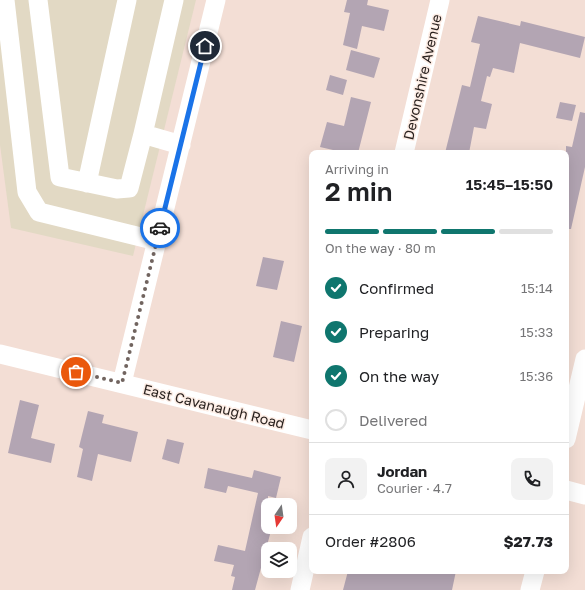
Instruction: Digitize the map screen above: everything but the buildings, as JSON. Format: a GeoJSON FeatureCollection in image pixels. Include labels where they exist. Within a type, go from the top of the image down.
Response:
{"type":"FeatureCollection","features":[{"type":"Feature","properties":{"kind":"street"},"geometry":{"type":"LineString","coordinates":[[5,0],[27,192],[39,212],[157,241]]}},
{"type":"Feature","properties":{"kind":"street"},"geometry":{"type":"LineString","coordinates":[[38,0],[60,177],[117,189],[129,188],[174,0]]}},
{"type":"Feature","properties":{"kind":"street"},"geometry":{"type":"LineString","coordinates":[[87,183],[127,0]]}},
{"type":"Feature","properties":{"kind":"street","name":"Devonshire Avenue"},"geometry":{"type":"LineString","coordinates":[[405,150],[440,0]]}},
{"type":"Feature","properties":{"kind":"street"},"geometry":{"type":"LineString","coordinates":[[122,383],[181,145],[213,1]]}},
{"type":"Feature","properties":{"kind":"street"},"geometry":{"type":"LineString","coordinates":[[143,134],[181,145]]}},
{"type":"Feature","properties":{"kind":"street","name":"East Cavanaugh Road"},"geometry":{"type":"LineString","coordinates":[[0,354],[309,429]]}},
{"type":"Feature","properties":{"kind":"street"},"geometry":{"type":"LineString","coordinates":[[569,426],[585,359]]}},
{"type":"Feature","properties":{"kind":"street"},"geometry":{"type":"LineString","coordinates":[[569,491],[585,495]]}},
{"type":"Feature","properties":{"kind":"street"},"geometry":{"type":"LineString","coordinates":[[300,590],[309,550]]}},
{"type":"Feature","properties":{"kind":"street"},"geometry":{"type":"LineString","coordinates":[[530,590],[534,574]]}},
{"type":"Feature","properties":{"kind":"shaded area"},"geometry":{"type":"Polygon","coordinates":[[[0,0],[196,0],[133,256],[11,228],[0,145],[0,0]]]}},
{"type":"Feature","properties":{"kind":"way so far"},"geometry":{"type":"LineString","coordinates":[[76,372],[122,383],[160,228]]}},
{"type":"Feature","properties":{"kind":"route"},"geometry":{"type":"LineString","coordinates":[[160,228],[205,46]]}}]}
